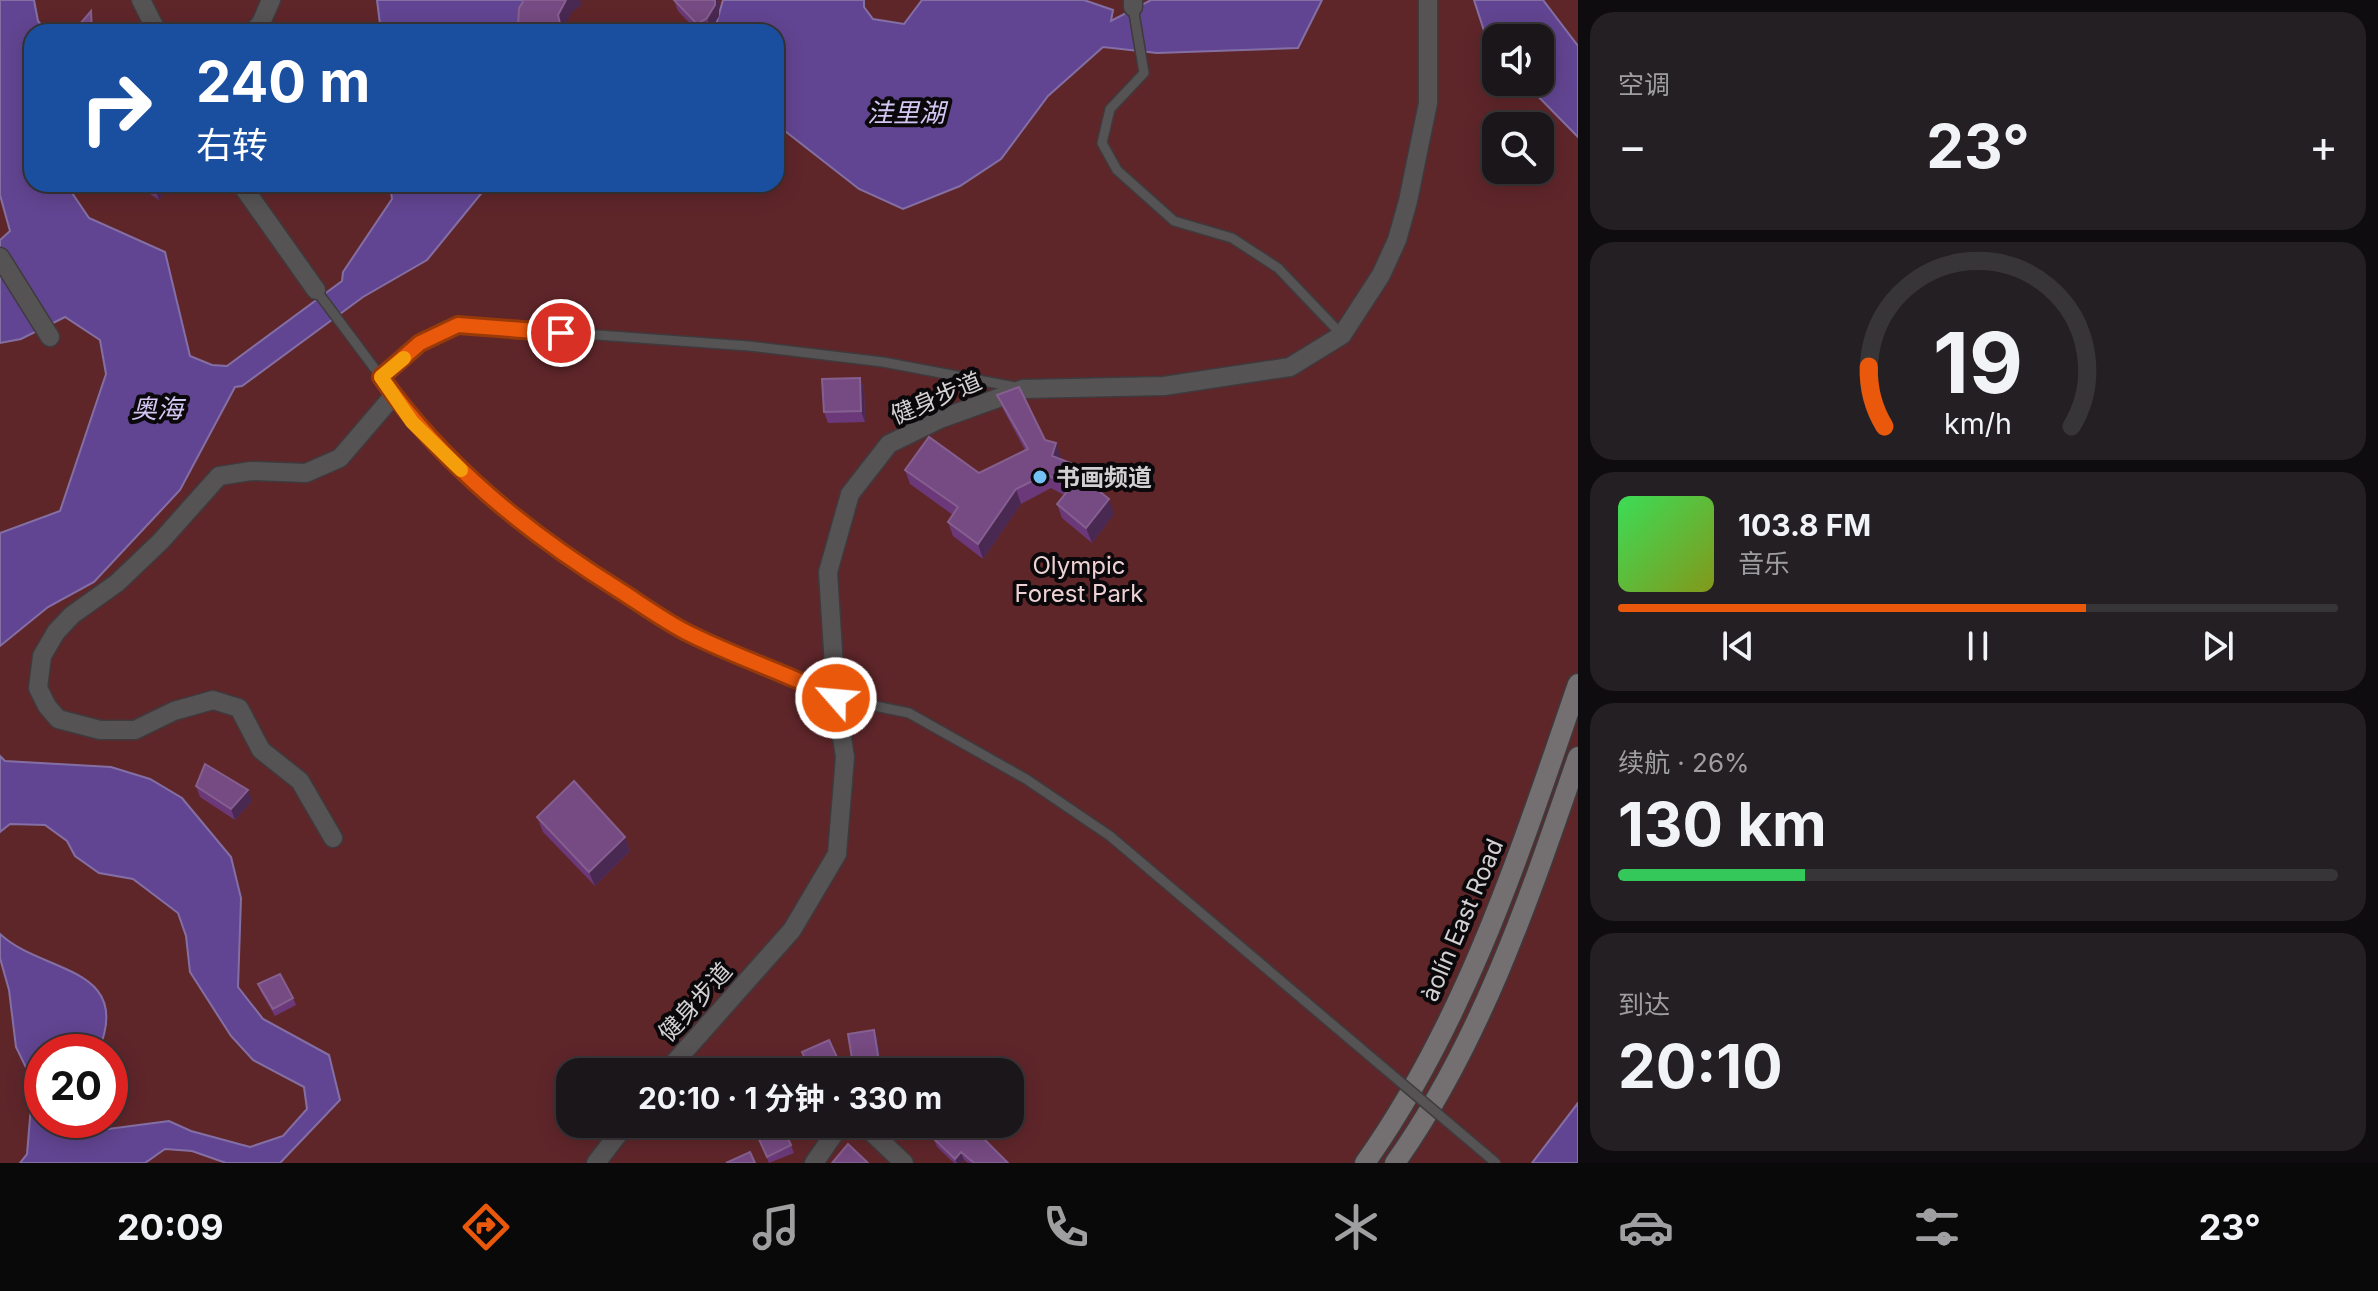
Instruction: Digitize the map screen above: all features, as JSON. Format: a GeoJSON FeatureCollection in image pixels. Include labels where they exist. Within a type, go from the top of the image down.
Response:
{"type":"FeatureCollection","features":[{"type":"Feature","properties":{"kind":"main road","name":"àolín East Road"},"geometry":{"type":"LineString","coordinates":[[1365,1163],[1436,1046],[1471,972],[1514,869],[1578,684]]}},
{"type":"Feature","properties":{"kind":"main road"},"geometry":{"type":"LineString","coordinates":[[1395,1163],[1457,1057],[1493,982],[1536,878],[1578,757]]}},
{"type":"Feature","properties":{"kind":"street"},"geometry":{"type":"LineString","coordinates":[[141,0],[153,24]]}},
{"type":"Feature","properties":{"kind":"street"},"geometry":{"type":"LineString","coordinates":[[260,24],[271,0]]}},
{"type":"Feature","properties":{"kind":"street","name":"健身步道"},"geometry":{"type":"LineString","coordinates":[[678,1058],[792,930],[837,854],[845,757],[836,698],[828,572],[850,494],[889,444],[940,419],[1023,389],[1164,386],[1290,367],[1342,335],[1381,275],[1397,240],[1408,201],[1428,103],[1428,0]]}},
{"type":"Feature","properties":{"kind":"street"},"geometry":{"type":"LineString","coordinates":[[247,192],[316,290]]}},
{"type":"Feature","properties":{"kind":"street"},"geometry":{"type":"LineString","coordinates":[[0,257],[50,337]]}},
{"type":"Feature","properties":{"kind":"street"},"geometry":{"type":"LineString","coordinates":[[333,838],[300,781],[261,750],[239,708],[213,700],[174,711],[135,730],[112,730],[58,719],[38,688],[42,656],[72,615],[111,579],[161,541],[219,476],[251,471],[306,473],[340,458],[394,395]]}},
{"type":"Feature","properties":{"kind":"street"},"geometry":{"type":"LineString","coordinates":[[596,1163],[615,1138]]}},
{"type":"Feature","properties":{"kind":"street"},"geometry":{"type":"LineString","coordinates":[[814,1163],[831,1138]]}},
{"type":"Feature","properties":{"kind":"street"},"geometry":{"type":"LineString","coordinates":[[878,1138],[904,1163]]}},
{"type":"Feature","properties":{"kind":"lane"},"geometry":{"type":"LineString","coordinates":[[1133,4],[1144,73],[1110,109],[1102,143],[1117,170],[1174,221],[1232,238],[1278,268],[1342,335]]}},
{"type":"Feature","properties":{"kind":"lane"},"geometry":{"type":"LineString","coordinates":[[316,290],[412,422],[441,452],[558,552],[685,631],[782,671],[836,698],[909,713],[1026,779],[1110,836],[1496,1163]]}},
{"type":"Feature","properties":{"kind":"lane"},"geometry":{"type":"LineString","coordinates":[[381,377],[420,343],[458,325],[470,325],[749,346],[883,362],[1023,389]]}},
{"type":"Feature","properties":{"kind":"green space","name":"Olympic Forest Park"},"geometry":{"type":"Polygon","coordinates":[[[0,0],[1578,0],[1578,1163],[0,1163],[0,0]]]}},
{"type":"Feature","properties":{"kind":"water","name":"奥海"},"geometry":{"type":"Polygon","coordinates":[[[0,0],[34,0],[40,24],[24,24],[24,192],[71,192],[89,218],[165,252],[190,356],[212,365],[227,366],[342,281],[343,272],[392,199],[391,192],[482,192],[427,260],[363,297],[242,386],[235,387],[180,490],[94,582],[48,607],[0,646],[0,533],[60,511],[106,374],[100,340],[65,317],[21,339],[0,343],[0,240],[10,231],[0,195],[0,0]]]}},
{"type":"Feature","properties":{"kind":"water"},"geometry":{"type":"Polygon","coordinates":[[[377,0],[532,0],[518,24],[380,24],[377,0]]]}},
{"type":"Feature","properties":{"kind":"water","name":"洼里湖"},"geometry":{"type":"Polygon","coordinates":[[[723,0],[864,0],[864,7],[873,19],[904,24],[922,0],[1084,0],[1113,10],[1111,21],[1151,0],[1322,0],[1298,48],[1157,53],[1103,47],[1048,96],[1001,159],[960,186],[903,209],[859,189],[784,130],[784,24],[716,24],[723,0]]]}},
{"type":"Feature","properties":{"kind":"water"},"geometry":{"type":"Polygon","coordinates":[[[1474,0],[1543,0],[1578,46],[1578,137],[1538,96],[1554,96],[1554,24],[1482,25],[1474,0]]]}},
{"type":"Feature","properties":{"kind":"water"},"geometry":{"type":"Polygon","coordinates":[[[0,756],[5,761],[111,767],[150,779],[182,798],[231,857],[241,898],[238,987],[263,1019],[329,1055],[340,1100],[280,1163],[226,1163],[192,1151],[165,1149],[145,1163],[20,1163],[27,1154],[28,1138],[128,1138],[128,1126],[169,1121],[191,1131],[250,1147],[283,1136],[307,1109],[304,1087],[253,1060],[231,1036],[190,972],[186,936],[178,913],[133,879],[99,873],[75,856],[67,841],[45,825],[10,824],[0,832],[0,756]]]}},
{"type":"Feature","properties":{"kind":"water"},"geometry":{"type":"Polygon","coordinates":[[[0,934],[18,947],[79,975],[94,987],[104,1002],[106,1024],[103,1034],[24,1034],[24,1063],[16,1047],[9,990],[0,958],[0,934]]]}},
{"type":"Feature","properties":{"kind":"water"},"geometry":{"type":"Polygon","coordinates":[[[1578,1103],[1578,1163],[1532,1163],[1578,1103]]]}},
{"type":"Feature","properties":{"kind":"building"},"geometry":{"type":"Polygon","coordinates":[[[524,0],[566,0],[558,15],[560,24],[518,24],[519,8],[524,0]]]}},
{"type":"Feature","properties":{"kind":"building"},"geometry":{"type":"Polygon","coordinates":[[[674,0],[715,0],[715,5],[707,18],[697,24],[674,0]]]}},
{"type":"Feature","properties":{"kind":"building"},"geometry":{"type":"Polygon","coordinates":[[[91,11],[92,24],[80,24],[91,11]]]}},
{"type":"Feature","properties":{"kind":"building"},"geometry":{"type":"Polygon","coordinates":[[[860,378],[861,411],[824,412],[822,379],[860,378]]]}},
{"type":"Feature","properties":{"kind":"building","name":"书画频道"},"geometry":{"type":"Polygon","coordinates":[[[1019,387],[1045,440],[1056,443],[1052,456],[1089,470],[1086,481],[1109,499],[1086,528],[1057,504],[1070,488],[1046,474],[1016,489],[978,544],[948,522],[958,507],[905,470],[929,437],[979,473],[1028,449],[997,395],[1019,387]]]}},
{"type":"Feature","properties":{"kind":"building"},"geometry":{"type":"Polygon","coordinates":[[[205,764],[248,790],[231,809],[196,786],[205,764]]]}},
{"type":"Feature","properties":{"kind":"building"},"geometry":{"type":"Polygon","coordinates":[[[574,781],[625,837],[589,872],[537,817],[574,781]]]}},
{"type":"Feature","properties":{"kind":"building"},"geometry":{"type":"Polygon","coordinates":[[[280,974],[293,998],[273,1009],[258,984],[280,974]]]}},
{"type":"Feature","properties":{"kind":"building"},"geometry":{"type":"Polygon","coordinates":[[[874,1030],[878,1058],[852,1058],[848,1034],[874,1030]]]}},
{"type":"Feature","properties":{"kind":"building"},"geometry":{"type":"Polygon","coordinates":[[[829,1040],[837,1058],[805,1058],[802,1052],[829,1040]]]}},
{"type":"Feature","properties":{"kind":"building"},"geometry":{"type":"Polygon","coordinates":[[[758,1138],[788,1138],[791,1145],[767,1157],[758,1138]]]}},
{"type":"Feature","properties":{"kind":"building"},"geometry":{"type":"Polygon","coordinates":[[[983,1138],[1008,1163],[974,1163],[961,1152],[955,1159],[934,1139],[983,1138]]]}},
{"type":"Feature","properties":{"kind":"building"},"geometry":{"type":"Polygon","coordinates":[[[848,1144],[868,1163],[832,1163],[848,1144]]]}},
{"type":"Feature","properties":{"kind":"building"},"geometry":{"type":"Polygon","coordinates":[[[750,1152],[755,1163],[726,1163],[750,1152]]]}},
{"type":"Feature","properties":{"kind":"slow traffic"},"geometry":{"type":"LineString","coordinates":[[404,358],[381,377],[412,422],[461,470]]}},
{"type":"Feature","properties":{"kind":"place","name":"书画频道"},"geometry":{"type":"Point","coordinates":[1040,477]}},
{"type":"Feature","properties":{"kind":"route"},"geometry":{"type":"LineString","coordinates":[[561,333],[458,325],[420,343],[381,377],[412,422],[441,452],[558,552],[685,631],[782,671],[836,698]]}}]}
